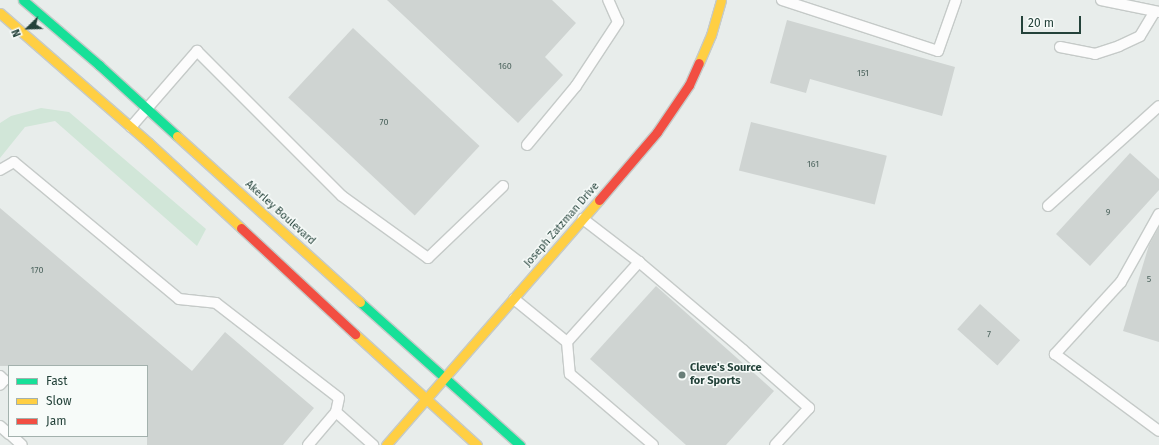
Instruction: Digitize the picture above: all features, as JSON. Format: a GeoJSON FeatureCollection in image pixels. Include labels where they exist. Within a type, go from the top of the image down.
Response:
{"type":"FeatureCollection","features":[{"type":"Feature","properties":{"kind":"main road","name":"Akerley Boulevard"},"geometry":{"type":"LineString","coordinates":[[23,0],[166,125],[444,379],[520,445]]}},
{"type":"Feature","properties":{"kind":"main road","name":"Joseph Zatzman Drive"},"geometry":{"type":"LineString","coordinates":[[386,445],[514,299],[657,132],[689,85],[712,35],[721,0]]}},
{"type":"Feature","properties":{"kind":"main road"},"geometry":{"type":"LineString","coordinates":[[0,14],[149,143],[426,400],[477,445]]}},
{"type":"Feature","properties":{"kind":"lane"},"geometry":{"type":"LineString","coordinates":[[527,145],[576,86],[618,22],[608,0]]}},
{"type":"Feature","properties":{"kind":"lane"},"geometry":{"type":"LineString","coordinates":[[782,0],[938,51],[956,0]]}},
{"type":"Feature","properties":{"kind":"lane"},"geometry":{"type":"LineString","coordinates":[[1060,47],[1095,54],[1119,46],[1140,36],[1157,13],[1101,0]]}},
{"type":"Feature","properties":{"kind":"lane"},"geometry":{"type":"LineString","coordinates":[[131,127],[198,51],[342,196],[428,258],[503,186]]}},
{"type":"Feature","properties":{"kind":"lane"},"geometry":{"type":"LineString","coordinates":[[1048,206],[1159,106]]}},
{"type":"Feature","properties":{"kind":"lane"},"geometry":{"type":"LineString","coordinates":[[149,143],[166,125]]}},
{"type":"Feature","properties":{"kind":"lane"},"geometry":{"type":"LineString","coordinates":[[0,170],[14,162],[179,299],[216,303],[339,398],[336,412],[308,445]]}},
{"type":"Feature","properties":{"kind":"lane"},"geometry":{"type":"LineString","coordinates":[[1159,214],[1121,282],[1055,354],[1159,431]]}},
{"type":"Feature","properties":{"kind":"lane"},"geometry":{"type":"LineString","coordinates":[[583,219],[639,262],[810,408],[775,445]]}},
{"type":"Feature","properties":{"kind":"lane"},"geometry":{"type":"LineString","coordinates":[[639,262],[568,342],[570,374],[653,445]]}},
{"type":"Feature","properties":{"kind":"lane"},"geometry":{"type":"LineString","coordinates":[[514,299],[568,342]]}},
{"type":"Feature","properties":{"kind":"lane"},"geometry":{"type":"LineString","coordinates":[[0,376],[4,380],[0,385]]}},
{"type":"Feature","properties":{"kind":"lane"},"geometry":{"type":"LineString","coordinates":[[336,412],[373,445]]}},
{"type":"Feature","properties":{"kind":"lane"},"geometry":{"type":"LineString","coordinates":[[0,426],[8,433]]}},
{"type":"Feature","properties":{"kind":"lane"},"geometry":{"type":"LineString","coordinates":[[13,437],[22,445]]}},
{"type":"Feature","properties":{"kind":"green space"},"geometry":{"type":"Polygon","coordinates":[[[41,108],[69,112],[206,229],[197,246],[55,121],[25,127],[0,158],[0,123],[11,116],[41,108]]]}},
{"type":"Feature","properties":{"kind":"building"},"geometry":{"type":"Polygon","coordinates":[[[387,0],[552,0],[576,23],[545,57],[563,75],[518,123],[387,0]]]}},
{"type":"Feature","properties":{"kind":"building"},"geometry":{"type":"Polygon","coordinates":[[[787,20],[955,67],[942,116],[810,79],[806,93],[770,83],[787,20]]]}},
{"type":"Feature","properties":{"kind":"building"},"geometry":{"type":"Polygon","coordinates":[[[353,28],[480,146],[415,215],[288,97],[353,28]]]}},
{"type":"Feature","properties":{"kind":"building"},"geometry":{"type":"Polygon","coordinates":[[[751,122],[887,156],[875,204],[739,171],[751,122]]]}},
{"type":"Feature","properties":{"kind":"building"},"geometry":{"type":"Polygon","coordinates":[[[1130,153],[1159,179],[1159,190],[1090,266],[1056,234],[1130,153]]]}},
{"type":"Feature","properties":{"kind":"building"},"geometry":{"type":"Polygon","coordinates":[[[0,208],[192,371],[225,332],[314,408],[283,445],[147,445],[148,365],[0,366],[0,208]]]}},
{"type":"Feature","properties":{"kind":"building"},"geometry":{"type":"Polygon","coordinates":[[[1159,227],[1159,342],[1123,331],[1149,245],[1159,227]]]}},
{"type":"Feature","properties":{"kind":"building","name":"Cleve's Source for Sports"},"geometry":{"type":"Polygon","coordinates":[[[656,286],[774,391],[726,445],[686,445],[590,359],[656,286]]]}},
{"type":"Feature","properties":{"kind":"building"},"geometry":{"type":"Polygon","coordinates":[[[980,304],[1020,340],[997,365],[957,329],[980,304]]]}},
{"type":"Feature","properties":{"kind":"traffic: fast"},"geometry":{"type":"LineString","coordinates":[[23,0],[99,65],[177,136]]}},
{"type":"Feature","properties":{"kind":"traffic: fast"},"geometry":{"type":"LineString","coordinates":[[360,302],[520,445]]}},
{"type":"Feature","properties":{"kind":"traffic: slow"},"geometry":{"type":"LineString","coordinates":[[699,63],[711,35],[721,0]]}},
{"type":"Feature","properties":{"kind":"traffic: slow"},"geometry":{"type":"LineString","coordinates":[[0,13],[149,143],[241,228]]}},
{"type":"Feature","properties":{"kind":"traffic: slow"},"geometry":{"type":"LineString","coordinates":[[177,136],[360,302]]}},
{"type":"Feature","properties":{"kind":"traffic: slow"},"geometry":{"type":"LineString","coordinates":[[386,445],[599,200]]}},
{"type":"Feature","properties":{"kind":"traffic: slow"},"geometry":{"type":"LineString","coordinates":[[355,334],[477,445]]}},
{"type":"Feature","properties":{"kind":"traffic: jam"},"geometry":{"type":"LineString","coordinates":[[599,200],[657,132],[689,85],[699,63]]}},
{"type":"Feature","properties":{"kind":"traffic: jam"},"geometry":{"type":"LineString","coordinates":[[241,228],[355,334]]}},
{"type":"Feature","properties":{"kind":"place","name":"Cleve's Source for Sports"},"geometry":{"type":"Point","coordinates":[682,375]}}]}
